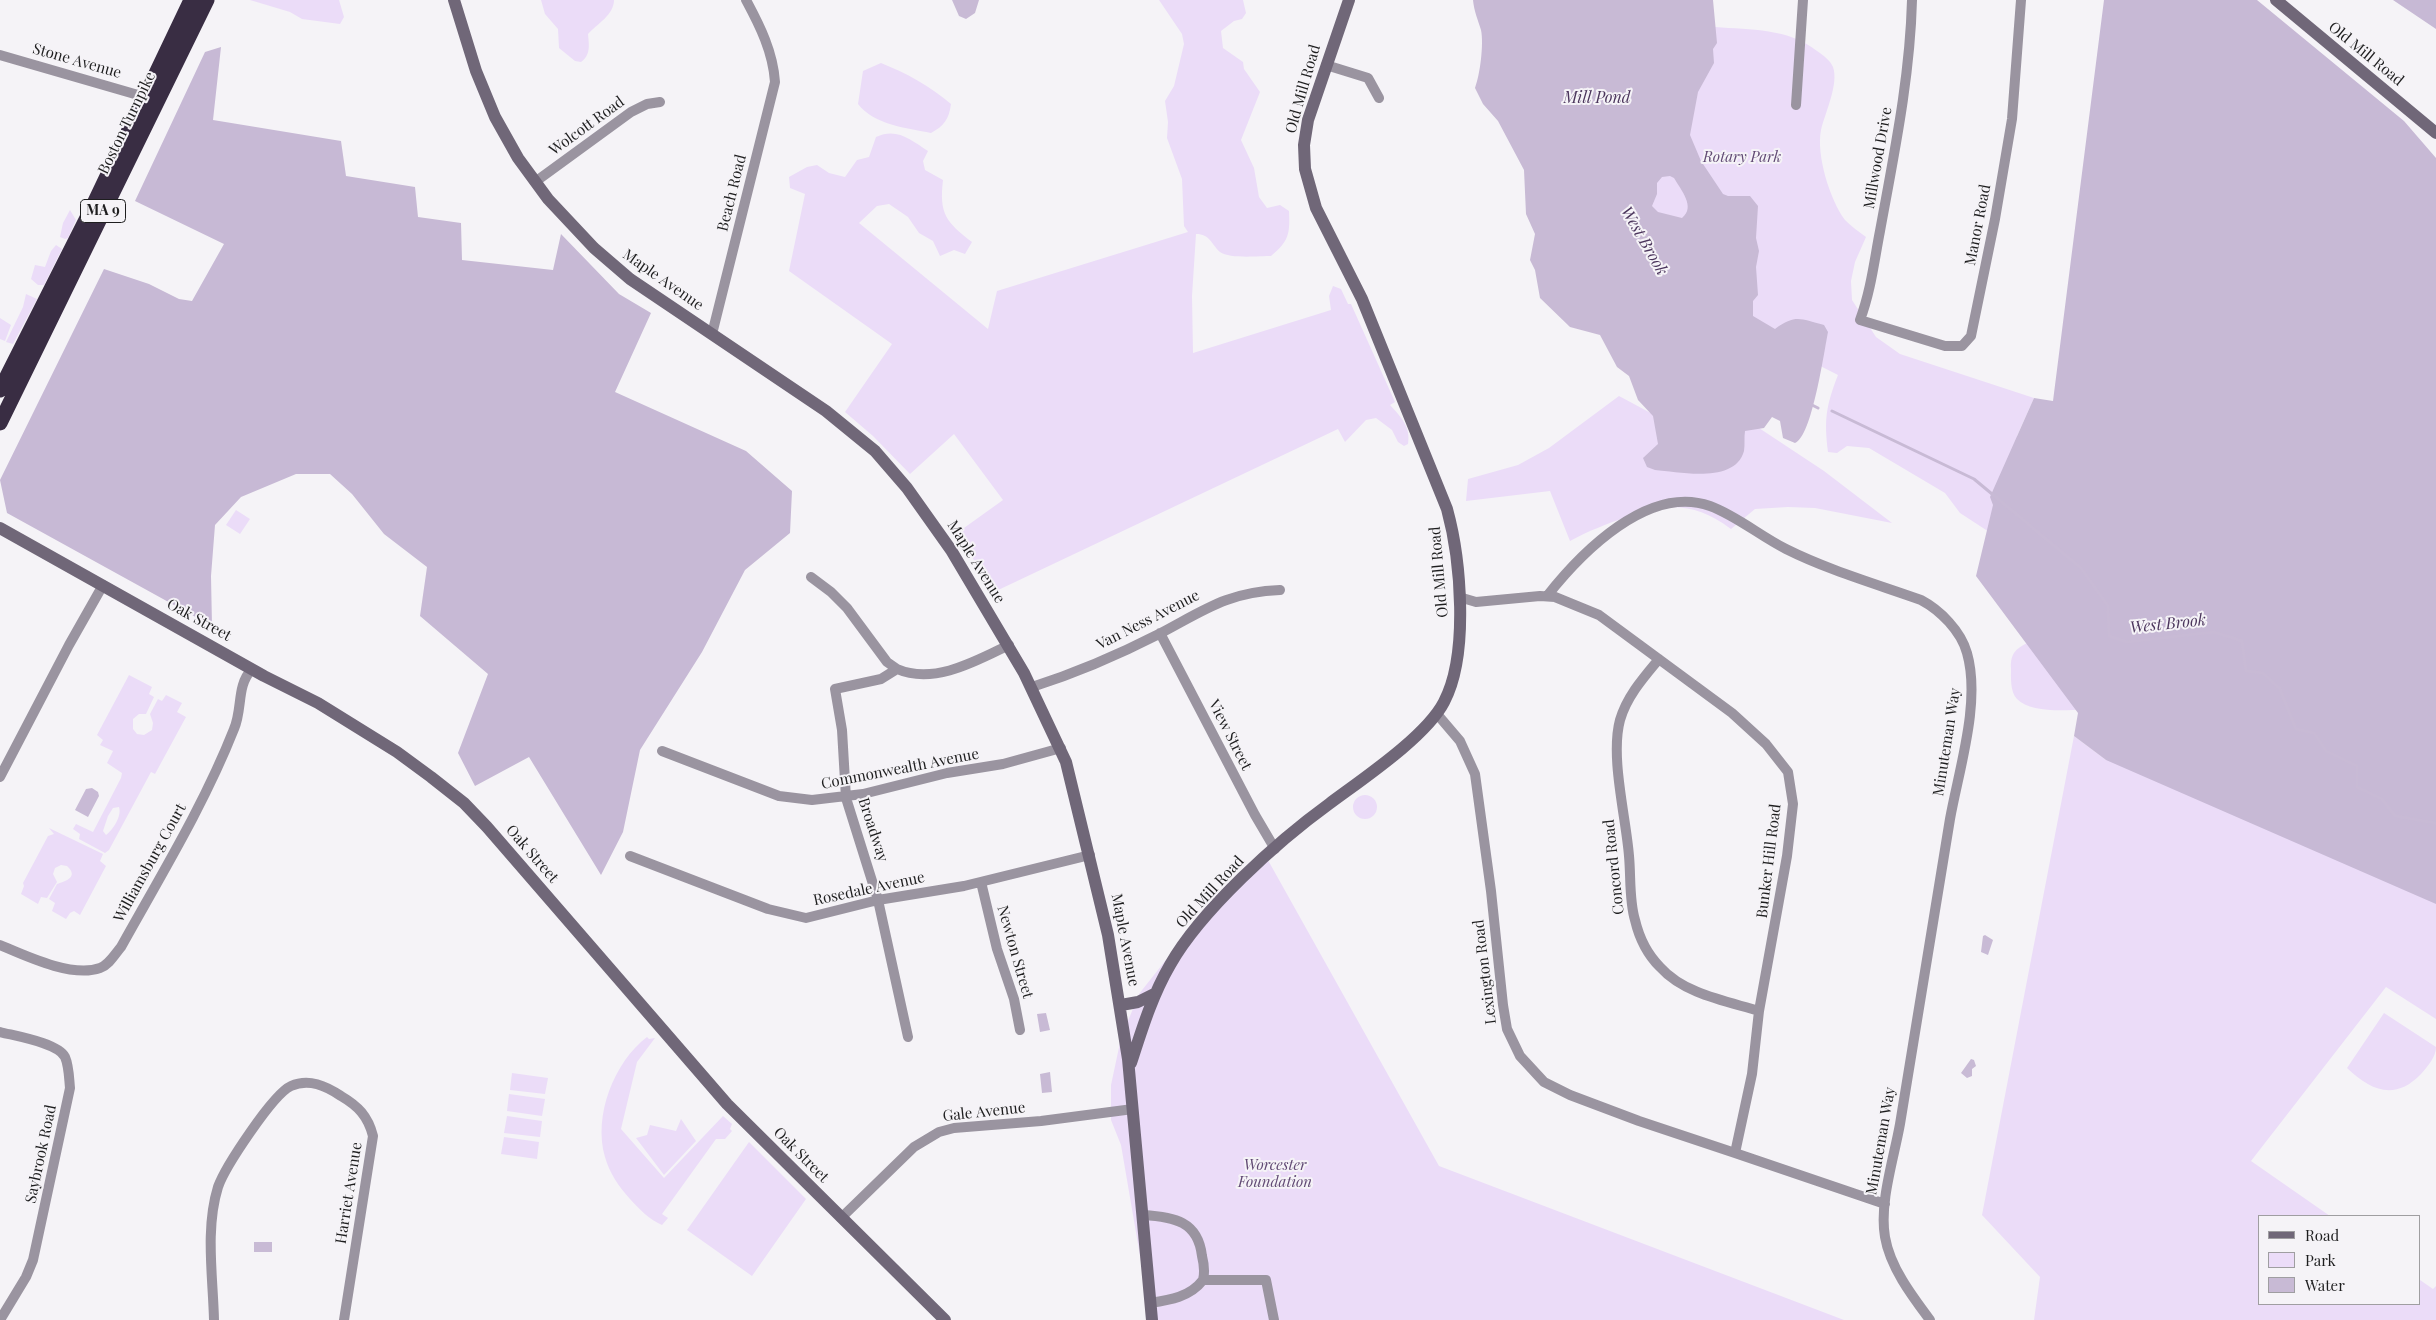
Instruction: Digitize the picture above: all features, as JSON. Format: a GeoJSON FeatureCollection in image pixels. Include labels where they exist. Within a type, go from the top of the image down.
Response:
{"type":"FeatureCollection","features":[{"type":"Feature","properties":{"kind":"highway","name":"Boston Turnpike"},"geometry":{"type":"LineString","coordinates":[[0,390],[90,212],[191,0]]}},
{"type":"Feature","properties":{"kind":"highway","name":"Boston Turnpike"},"geometry":{"type":"LineString","coordinates":[[0,423],[207,0]]}},
{"type":"Feature","properties":{"kind":"street","name":"Maple Avenue"},"geometry":{"type":"LineString","coordinates":[[454,0],[473,63],[488,102],[510,145],[535,182],[575,229],[612,264],[643,288],[826,410],[880,457],[907,488],[947,544],[1009,645],[1032,687],[1060,748],[1070,777],[1105,918],[1124,1023],[1152,1320]]}},
{"type":"Feature","properties":{"kind":"street","name":"Beach Road"},"geometry":{"type":"LineString","coordinates":[[712,334],[774,92],[775,82],[772,60],[766,41],[746,0]]}},
{"type":"Feature","properties":{"kind":"street","name":"Old Mill Road"},"geometry":{"type":"LineString","coordinates":[[1129,1069],[1145,1019],[1156,993],[1170,965],[1190,935],[1223,898],[1314,814],[1401,748],[1437,714],[1450,689],[1458,662],[1459,597],[1453,535],[1447,509],[1362,299],[1322,222],[1308,182],[1304,158],[1305,134],[1348,0]]}},
{"type":"Feature","properties":{"kind":"street"},"geometry":{"type":"LineString","coordinates":[[1796,105],[1803,0]]}},
{"type":"Feature","properties":{"kind":"street","name":"Millwood Drive"},"geometry":{"type":"LineString","coordinates":[[1860,320],[1875,269],[1880,231],[1898,137],[1912,0]]}},
{"type":"Feature","properties":{"kind":"street","name":"Manor Road"},"geometry":{"type":"LineString","coordinates":[[1860,320],[1945,346],[1962,346],[1971,336],[2010,129],[2016,87],[2021,0]]}},
{"type":"Feature","properties":{"kind":"street","name":"Old Mill Road"},"geometry":{"type":"LineString","coordinates":[[2276,0],[2436,133]]}},
{"type":"Feature","properties":{"kind":"street","name":"Stone Avenue"},"geometry":{"type":"LineString","coordinates":[[0,54],[145,97]]}},
{"type":"Feature","properties":{"kind":"street"},"geometry":{"type":"LineString","coordinates":[[1326,65],[1368,78],[1379,98]]}},
{"type":"Feature","properties":{"kind":"street","name":"Wolcott Road"},"geometry":{"type":"LineString","coordinates":[[535,182],[631,112],[647,104],[660,102]]}},
{"type":"Feature","properties":{"kind":"street","name":"Minuteman Way"},"geometry":{"type":"LineString","coordinates":[[1547,596],[1586,550],[1614,530],[1644,512],[1662,506],[1699,503],[1726,512],[1760,535],[1794,553],[1921,600],[1938,611],[1964,644],[1971,673],[1969,715],[1885,1204],[1884,1226],[1887,1247],[1902,1277],[1930,1320]]}},
{"type":"Feature","properties":{"kind":"street","name":"Oak Street"},"geometry":{"type":"LineString","coordinates":[[0,528],[318,703],[394,750],[464,803],[721,1097],[945,1320]]}},
{"type":"Feature","properties":{"kind":"street"},"geometry":{"type":"LineString","coordinates":[[810,577],[843,604],[887,662],[897,669],[918,674],[944,671],[975,662],[1009,645]]}},
{"type":"Feature","properties":{"kind":"street"},"geometry":{"type":"LineString","coordinates":[[0,777],[69,645],[103,585]]}},
{"type":"Feature","properties":{"kind":"street","name":"Van Ness Avenue"},"geometry":{"type":"LineString","coordinates":[[1032,687],[1074,673],[1160,633],[1189,616],[1221,601],[1255,592],[1280,590]]}},
{"type":"Feature","properties":{"kind":"street","name":"Bunker Hill Road"},"geometry":{"type":"LineString","coordinates":[[1459,597],[1476,602],[1547,596],[1567,600],[1599,615],[1753,730],[1784,766],[1791,782],[1792,814],[1787,856],[1759,1011],[1752,1074],[1735,1153]]}},
{"type":"Feature","properties":{"kind":"street","name":"View Street"},"geometry":{"type":"LineString","coordinates":[[1160,633],[1251,808],[1275,849]]}},
{"type":"Feature","properties":{"kind":"street","name":"Concord Road"},"geometry":{"type":"LineString","coordinates":[[1659,659],[1635,689],[1624,710],[1618,732],[1620,782],[1629,854],[1634,918],[1647,950],[1658,965],[1671,977],[1695,990],[1759,1011]]}},
{"type":"Feature","properties":{"kind":"street","name":"Williamsburg Court"},"geometry":{"type":"LineString","coordinates":[[0,945],[39,961],[77,970],[101,968],[107,964],[121,947],[218,769],[239,719],[242,682],[252,668]]}},
{"type":"Feature","properties":{"kind":"street","name":"Broadway"},"geometry":{"type":"LineString","coordinates":[[897,669],[881,679],[835,689],[842,730],[846,798],[878,900],[908,1037]]}},
{"type":"Feature","properties":{"kind":"street","name":"Lexington Road"},"geometry":{"type":"LineString","coordinates":[[1437,714],[1460,741],[1475,774],[1491,891],[1503,1005],[1507,1028],[1520,1056],[1544,1082],[1570,1096],[1735,1153]]}},
{"type":"Feature","properties":{"kind":"street","name":"Commonwealth Avenue"},"geometry":{"type":"LineString","coordinates":[[662,751],[790,799],[818,800],[846,798],[947,773],[1003,764],[1060,748]]}},
{"type":"Feature","properties":{"kind":"street","name":"Rosedale Avenue"},"geometry":{"type":"LineString","coordinates":[[630,856],[707,887],[778,913],[796,917],[820,916],[878,900],[981,882],[1090,855]]}},
{"type":"Feature","properties":{"kind":"street","name":"Newton Street"},"geometry":{"type":"LineString","coordinates":[[981,882],[997,949],[1014,999],[1020,1030]]}},
{"type":"Feature","properties":{"kind":"street"},"geometry":{"type":"LineString","coordinates":[[1121,1005],[1138,1002],[1156,993]]}},
{"type":"Feature","properties":{"kind":"street"},"geometry":{"type":"LineString","coordinates":[[1124,1023],[1145,1019]]}},
{"type":"Feature","properties":{"kind":"street","name":"Saybrook Road"},"geometry":{"type":"LineString","coordinates":[[0,1033],[49,1046],[60,1051],[67,1065],[70,1088],[33,1260],[26,1277],[0,1320]]}},
{"type":"Feature","properties":{"kind":"street","name":"Harriet Avenue"},"geometry":{"type":"LineString","coordinates":[[214,1320],[212,1223],[218,1189],[237,1152],[275,1100],[291,1086],[302,1082],[322,1085],[352,1103],[370,1122],[373,1136],[344,1320]]}},
{"type":"Feature","properties":{"kind":"street","name":"Gale Avenue"},"geometry":{"type":"LineString","coordinates":[[841,1218],[914,1147],[939,1132],[954,1128],[1041,1121],[1133,1108]]}},
{"type":"Feature","properties":{"kind":"street"},"geometry":{"type":"LineString","coordinates":[[1735,1153],[1885,1204]]}},
{"type":"Feature","properties":{"kind":"street"},"geometry":{"type":"LineString","coordinates":[[1143,1216],[1178,1220],[1189,1227],[1200,1244],[1204,1266],[1203,1280],[1198,1286],[1182,1296],[1150,1303]]}},
{"type":"Feature","properties":{"kind":"street"},"geometry":{"type":"LineString","coordinates":[[1203,1280],[1266,1280],[1274,1320]]}},
{"type":"Feature","properties":{"kind":"green space"},"geometry":{"type":"Polygon","coordinates":[[[250,0],[339,0],[344,17],[340,24],[302,19],[290,12],[250,0]]]}},
{"type":"Feature","properties":{"kind":"green space"},"geometry":{"type":"Polygon","coordinates":[[[541,0],[614,0],[608,15],[588,34],[588,53],[581,62],[575,61],[559,48],[558,29],[545,14],[541,0]]]}},
{"type":"Feature","properties":{"kind":"green space"},"geometry":{"type":"Polygon","coordinates":[[[1159,0],[1243,0],[1246,13],[1242,19],[1234,21],[1221,31],[1223,48],[1243,62],[1244,69],[1260,92],[1241,140],[1254,168],[1259,197],[1267,208],[1280,205],[1289,211],[1289,226],[1285,241],[1271,256],[1230,256],[1220,252],[1201,234],[1196,234],[1192,296],[1193,353],[1331,310],[1329,296],[1333,286],[1341,289],[1348,304],[1351,304],[1395,402],[1390,405],[1407,427],[1408,444],[1404,446],[1398,442],[1392,430],[1376,418],[1366,420],[1345,442],[1338,429],[994,592],[957,533],[1003,500],[954,434],[910,474],[873,436],[845,412],[892,344],[789,271],[805,194],[790,188],[789,177],[807,167],[817,165],[829,173],[845,177],[857,160],[869,157],[876,137],[884,134],[891,133],[904,136],[928,151],[923,161],[925,170],[943,180],[942,201],[946,216],[956,229],[972,242],[965,254],[954,250],[940,256],[933,241],[919,233],[908,217],[889,204],[877,206],[859,223],[988,329],[997,291],[1188,232],[1184,226],[1182,179],[1167,138],[1168,122],[1165,101],[1174,86],[1184,44],[1182,34],[1159,0]]]}},
{"type":"Feature","properties":{"kind":"green space","name":"Rotary Park"},"geometry":{"type":"Polygon","coordinates":[[[1715,27],[1769,31],[1806,43],[1826,58],[1833,67],[1834,82],[1831,99],[1821,130],[1822,164],[1829,189],[1839,211],[1845,220],[1866,237],[1855,262],[1851,281],[1852,300],[1876,337],[1900,354],[2034,398],[2017,436],[2436,705],[2436,1019],[2386,987],[2251,1161],[2329,1215],[2258,1215],[2258,1305],[2421,1305],[2421,1281],[2433,1289],[2436,1286],[2436,1320],[2034,1320],[2040,1277],[1982,1215],[2074,736],[2106,760],[2104,708],[2045,710],[2034,708],[2017,699],[2011,684],[2012,658],[2018,648],[2031,641],[2003,541],[1960,513],[1945,493],[1869,448],[1847,446],[1837,453],[1828,452],[1827,413],[1838,375],[1779,345],[1749,326],[1686,219],[1645,214],[1597,170],[1715,27]]]}},
{"type":"Feature","properties":{"kind":"green space"},"geometry":{"type":"Polygon","coordinates":[[[881,63],[918,80],[951,104],[949,114],[943,125],[931,133],[892,125],[873,117],[858,104],[863,71],[881,63]]]}},
{"type":"Feature","properties":{"kind":"green space"},"geometry":{"type":"Polygon","coordinates":[[[70,210],[76,220],[68,238],[65,239],[60,237],[63,223],[70,210]]]}},
{"type":"Feature","properties":{"kind":"green space"},"geometry":{"type":"Polygon","coordinates":[[[56,245],[62,249],[44,285],[38,285],[31,279],[35,265],[45,267],[51,251],[56,245]]]}},
{"type":"Feature","properties":{"kind":"green space"},"geometry":{"type":"Polygon","coordinates":[[[26,294],[37,299],[13,344],[6,342],[23,307],[26,294]]]}},
{"type":"Feature","properties":{"kind":"green space"},"geometry":{"type":"Polygon","coordinates":[[[0,318],[11,325],[5,341],[0,339],[0,318]]]}},
{"type":"Feature","properties":{"kind":"green space"},"geometry":{"type":"Polygon","coordinates":[[[1619,396],[1714,447],[1754,418],[1759,428],[1824,471],[1892,523],[1815,508],[1788,507],[1755,509],[1731,529],[1718,520],[1693,510],[1668,508],[1641,512],[1626,517],[1570,541],[1550,491],[1466,501],[1468,479],[1518,465],[1549,448],[1619,396]]]}},
{"type":"Feature","properties":{"kind":"green space"},"geometry":{"type":"Polygon","coordinates":[[[236,510],[250,519],[240,534],[226,525],[236,510]]]}},
{"type":"Feature","properties":{"kind":"green space"},"geometry":{"type":"Polygon","coordinates":[[[129,675],[152,687],[149,694],[154,697],[146,714],[139,714],[133,719],[133,729],[137,734],[144,735],[152,730],[153,723],[150,714],[158,699],[162,701],[166,695],[182,703],[177,712],[186,717],[155,774],[151,772],[109,850],[105,853],[79,839],[80,834],[73,829],[76,824],[93,832],[121,778],[122,773],[107,763],[113,751],[100,745],[103,740],[97,735],[129,675]],[[119,807],[113,808],[108,816],[103,831],[106,835],[116,822],[120,811],[119,807]]]}},
{"type":"Feature","properties":{"kind":"green space"},"geometry":{"type":"Polygon","coordinates":[[[1365,795],[1374,798],[1377,807],[1374,816],[1365,819],[1356,816],[1353,807],[1356,798],[1365,795]]]}},
{"type":"Feature","properties":{"kind":"green space"},"geometry":{"type":"Polygon","coordinates":[[[49,828],[103,854],[100,861],[106,866],[80,915],[74,911],[66,919],[52,911],[55,903],[49,899],[57,884],[70,878],[72,873],[67,866],[61,865],[55,868],[53,874],[57,882],[47,898],[41,897],[38,904],[21,894],[24,886],[23,883],[48,836],[54,834],[49,828]]]}},
{"type":"Feature","properties":{"kind":"green space","name":"Worcester Foundation"},"geometry":{"type":"Polygon","coordinates":[[[1264,853],[1439,1166],[1844,1320],[1151,1320],[1121,1145],[1111,1120],[1111,1085],[1121,1038],[1139,994],[1195,923],[1264,853]]]}},
{"type":"Feature","properties":{"kind":"green space"},"geometry":{"type":"Polygon","coordinates":[[[2384,1013],[2436,1047],[2433,1058],[2421,1074],[2402,1088],[2392,1090],[2374,1087],[2347,1068],[2384,1013]]]}},
{"type":"Feature","properties":{"kind":"green space"},"geometry":{"type":"Polygon","coordinates":[[[647,1037],[649,1039],[655,1038],[637,1062],[621,1129],[664,1178],[723,1116],[732,1124],[730,1129],[732,1131],[725,1139],[716,1139],[662,1214],[668,1218],[662,1225],[641,1210],[618,1184],[607,1163],[602,1141],[604,1108],[609,1091],[625,1061],[647,1037]]]}},
{"type":"Feature","properties":{"kind":"green space"},"geometry":{"type":"Polygon","coordinates":[[[512,1073],[548,1078],[545,1094],[510,1090],[512,1073]]]}},
{"type":"Feature","properties":{"kind":"green space"},"geometry":{"type":"Polygon","coordinates":[[[509,1094],[545,1099],[542,1116],[507,1111],[509,1094]]]}},
{"type":"Feature","properties":{"kind":"green space"},"geometry":{"type":"Polygon","coordinates":[[[507,1116],[542,1121],[540,1137],[504,1133],[507,1116]]]}},
{"type":"Feature","properties":{"kind":"green space"},"geometry":{"type":"Polygon","coordinates":[[[681,1119],[696,1141],[664,1175],[636,1138],[647,1135],[650,1125],[676,1131],[681,1119]]]}},
{"type":"Feature","properties":{"kind":"green space"},"geometry":{"type":"Polygon","coordinates":[[[504,1137],[539,1142],[537,1159],[501,1154],[504,1137]]]}},
{"type":"Feature","properties":{"kind":"green space"},"geometry":{"type":"Polygon","coordinates":[[[749,1142],[806,1199],[752,1276],[687,1230],[749,1142]]]}},
{"type":"Feature","properties":{"kind":"shaded area"},"geometry":{"type":"Polygon","coordinates":[[[2104,0],[2257,0],[2404,121],[2436,158],[2436,904],[2106,760],[2074,736],[2078,713],[1976,576],[1993,505],[1990,497],[2034,398],[2053,401],[2104,0]]]}},
{"type":"Feature","properties":{"kind":"shaded area"},"geometry":{"type":"Polygon","coordinates":[[[2393,0],[2436,0],[2436,29],[2393,0]]]}},
{"type":"Feature","properties":{"kind":"shaded area"},"geometry":{"type":"Polygon","coordinates":[[[221,47],[213,120],[341,141],[346,176],[415,187],[418,217],[461,223],[462,260],[553,270],[561,234],[619,294],[651,313],[615,392],[746,451],[792,491],[790,533],[745,570],[702,652],[640,750],[623,832],[601,875],[529,757],[475,786],[458,753],[488,674],[420,616],[427,567],[384,534],[352,494],[330,474],[296,474],[241,497],[215,525],[211,576],[212,626],[7,513],[0,480],[104,269],[149,284],[179,299],[192,301],[224,244],[135,201],[205,52],[221,47]]]}},
{"type":"Feature","properties":{"kind":"water"},"geometry":{"type":"Polygon","coordinates":[[[952,0],[979,0],[975,13],[966,19],[959,16],[952,0]]]}},
{"type":"Feature","properties":{"kind":"water","name":"Mill Pond"},"geometry":{"type":"Polygon","coordinates":[[[1473,0],[1713,0],[1717,43],[1713,49],[1714,63],[1698,92],[1690,135],[1701,161],[1723,194],[1728,196],[1750,196],[1758,206],[1756,238],[1759,251],[1756,267],[1758,295],[1753,301],[1753,316],[1775,329],[1788,321],[1798,319],[1824,325],[1828,332],[1812,411],[1807,426],[1795,443],[1783,438],[1780,421],[1772,417],[1764,428],[1745,431],[1744,451],[1739,461],[1730,468],[1706,474],[1692,474],[1655,470],[1647,467],[1643,458],[1658,444],[1653,416],[1638,400],[1629,376],[1617,367],[1600,335],[1570,327],[1540,298],[1535,270],[1530,260],[1535,234],[1526,214],[1524,170],[1498,121],[1483,104],[1475,88],[1480,68],[1482,43],[1481,30],[1473,0]],[[1670,176],[1662,177],[1657,183],[1657,194],[1652,206],[1658,212],[1682,218],[1688,209],[1686,198],[1674,178],[1670,176]]]}},
{"type":"Feature","properties":{"kind":"water"},"geometry":{"type":"Polygon","coordinates":[[[92,788],[98,792],[99,796],[88,817],[75,810],[86,789],[92,788]]]}},
{"type":"Feature","properties":{"kind":"water"},"geometry":{"type":"Polygon","coordinates":[[[1985,935],[1993,940],[1988,955],[1981,952],[1983,936],[1985,935]]]}},
{"type":"Feature","properties":{"kind":"water"},"geometry":{"type":"Polygon","coordinates":[[[1046,1013],[1050,1030],[1040,1032],[1037,1014],[1046,1013]]]}},
{"type":"Feature","properties":{"kind":"water"},"geometry":{"type":"Polygon","coordinates":[[[1971,1059],[1974,1060],[1976,1066],[1972,1069],[1972,1076],[1967,1078],[1961,1073],[1971,1059]]]}},
{"type":"Feature","properties":{"kind":"water"},"geometry":{"type":"Polygon","coordinates":[[[1050,1072],[1052,1092],[1042,1093],[1040,1074],[1050,1072]]]}},
{"type":"Feature","properties":{"kind":"water"},"geometry":{"type":"Polygon","coordinates":[[[254,1242],[272,1242],[272,1252],[254,1252],[254,1242]]]}},
{"type":"Feature","properties":{"kind":"waterway","name":"West Brook"},"geometry":{"type":"LineString","coordinates":[[1810,404],[1818,408]]}},
{"type":"Feature","properties":{"kind":"waterway","name":"West Brook"},"geometry":{"type":"LineString","coordinates":[[1832,411],[1974,479],[2081,568],[2108,606],[2109,636],[2127,642],[2214,632],[2242,641],[2246,671],[2263,673],[2280,689],[2296,729],[2314,733],[2326,751],[2357,766],[2357,787],[2382,799],[2395,816],[2436,823]]}}]}
